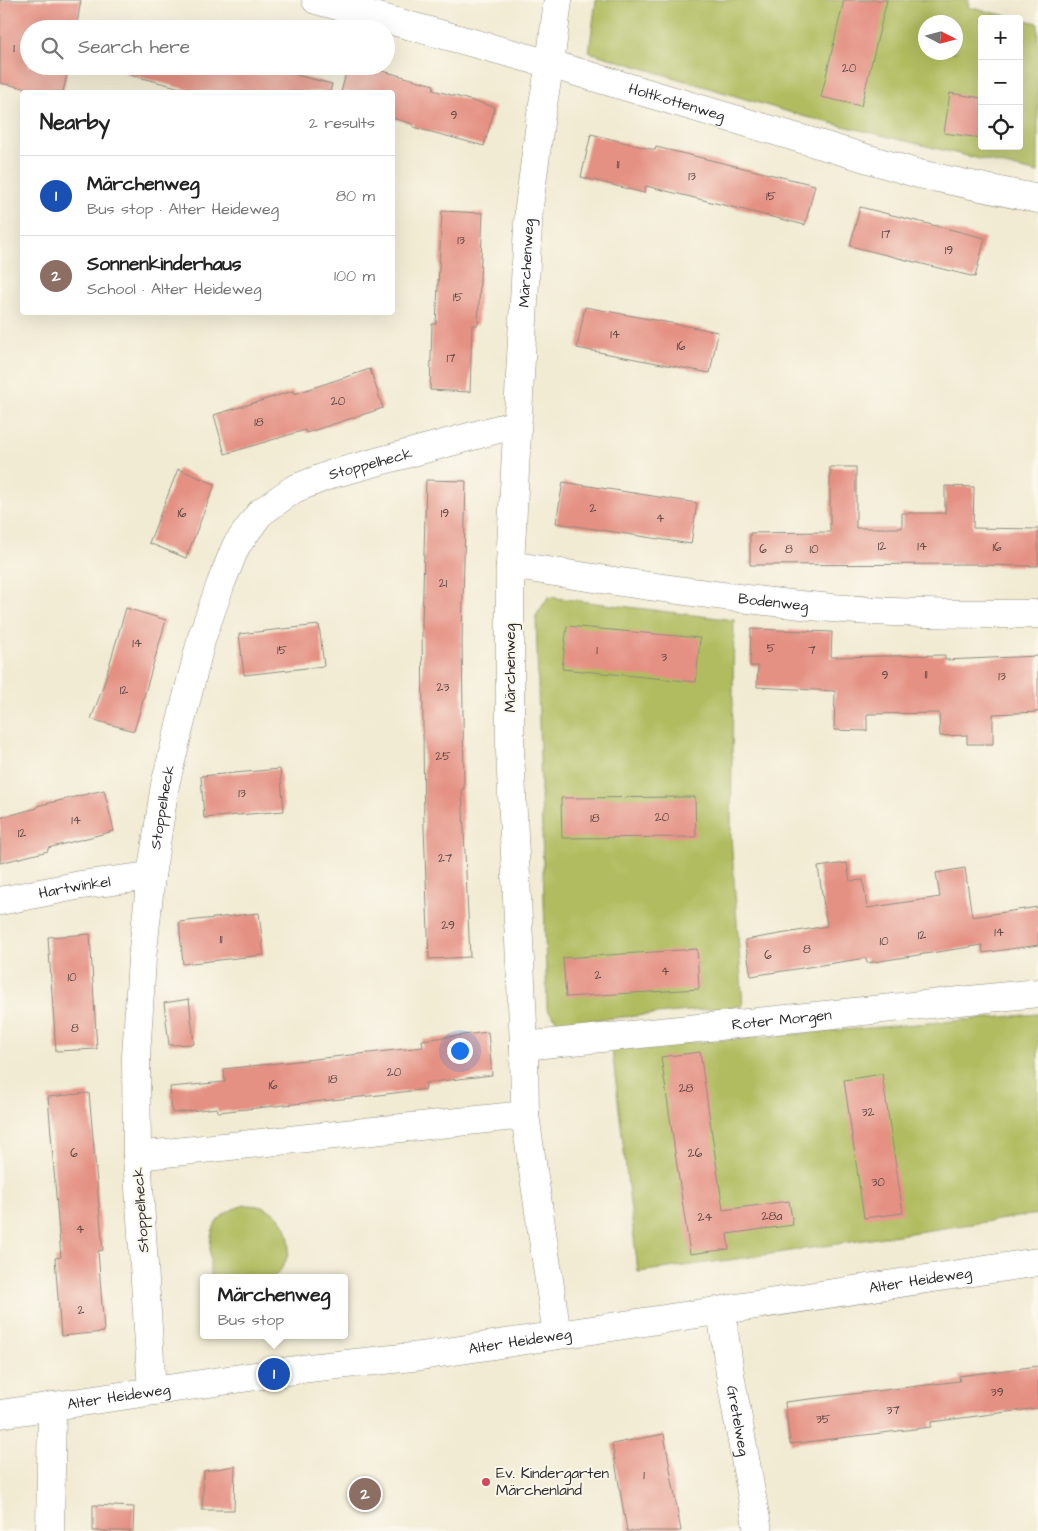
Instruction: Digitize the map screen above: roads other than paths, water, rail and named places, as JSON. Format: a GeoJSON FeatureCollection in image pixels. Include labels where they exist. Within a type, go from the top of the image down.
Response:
{"type":"FeatureCollection","features":[{"type":"Feature","properties":{"kind":"street","name":"Holtkottenweg"},"geometry":{"type":"LineString","coordinates":[[316,0],[389,20]]}},
{"type":"Feature","properties":{"kind":"street","name":"Märchenweg"},"geometry":{"type":"LineString","coordinates":[[557,1336],[525,1115],[524,1046],[510,751],[510,565],[529,207],[558,0]]}},
{"type":"Feature","properties":{"kind":"street","name":"Holtkottenweg"},"geometry":{"type":"LineString","coordinates":[[395,22],[550,64],[919,174],[1038,199]]}},
{"type":"Feature","properties":{"kind":"street","name":"Stoppelheck"},"geometry":{"type":"LineString","coordinates":[[152,1391],[137,1156],[136,1057],[142,959],[151,876],[165,785],[202,637],[221,583],[236,546],[260,513],[294,489],[332,474],[517,424]]}},
{"type":"Feature","properties":{"kind":"street","name":"Bodenweg"},"geometry":{"type":"LineString","coordinates":[[510,565],[667,590],[812,606],[956,614],[1038,614]]}},
{"type":"Feature","properties":{"kind":"street","name":"Hartwinkel"},"geometry":{"type":"LineString","coordinates":[[0,901],[81,885],[151,876]]}},
{"type":"Feature","properties":{"kind":"street","name":"Roter Morgen"},"geometry":{"type":"LineString","coordinates":[[524,1046],[1038,993]]}},
{"type":"Feature","properties":{"kind":"street"},"geometry":{"type":"LineString","coordinates":[[137,1156],[525,1115]]}},
{"type":"Feature","properties":{"kind":"street","name":"Alter Heideweg"},"geometry":{"type":"LineString","coordinates":[[0,1414],[309,1368],[421,1356],[1038,1262]]}},
{"type":"Feature","properties":{"kind":"street","name":"Gretelweg"},"geometry":{"type":"LineString","coordinates":[[721,1311],[731,1380],[758,1531]]}},
{"type":"Feature","properties":{"kind":"street"},"geometry":{"type":"LineString","coordinates":[[50,1531],[52,1406]]}},
{"type":"Feature","properties":{"kind":"place","name":"Märchenweg"},"geometry":{"type":"Point","coordinates":[274,1374]}},
{"type":"Feature","properties":{"kind":"place","name":"Ev. Kindergarten Märchenland"},"geometry":{"type":"Point","coordinates":[486,1482]}},
{"type":"Feature","properties":{"kind":"place","name":"Sonnenkinderhaus"},"geometry":{"type":"Point","coordinates":[365,1494]}}]}
